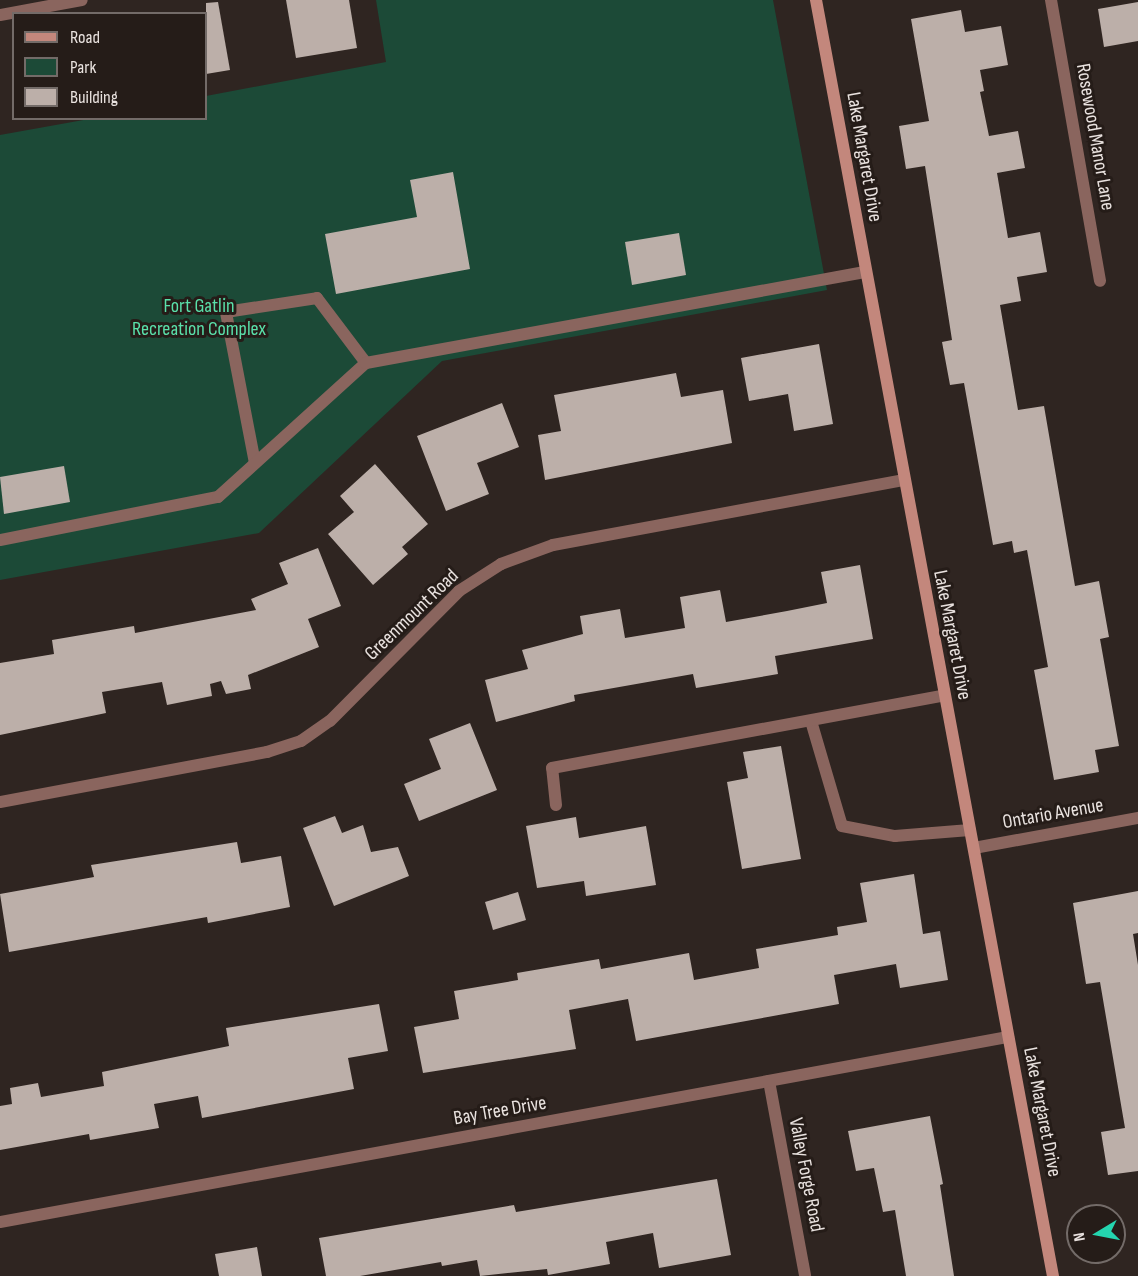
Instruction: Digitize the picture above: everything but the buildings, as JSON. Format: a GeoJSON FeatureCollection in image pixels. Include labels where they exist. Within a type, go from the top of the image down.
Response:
{"type":"FeatureCollection","features":[{"type":"Feature","properties":{"kind":"street"},"geometry":{"type":"LineString","coordinates":[[16,12],[82,0]]}},
{"type":"Feature","properties":{"kind":"street","name":"Lake Margaret Drive"},"geometry":{"type":"LineString","coordinates":[[816,0],[903,480],[1053,1276]]}},
{"type":"Feature","properties":{"kind":"street","name":"Rosewood Manor Lane"},"geometry":{"type":"LineString","coordinates":[[1051,0],[1100,281]]}},
{"type":"Feature","properties":{"kind":"street"},"geometry":{"type":"LineString","coordinates":[[0,540],[218,497],[366,363],[865,272]]}},
{"type":"Feature","properties":{"kind":"street"},"geometry":{"type":"LineString","coordinates":[[255,463],[226,312],[317,298],[366,363]]}},
{"type":"Feature","properties":{"kind":"street","name":"Greenmount Road"},"geometry":{"type":"LineString","coordinates":[[0,802],[267,752],[301,741],[330,721],[459,591],[501,564],[553,545],[903,480]]}},
{"type":"Feature","properties":{"kind":"street"},"geometry":{"type":"LineString","coordinates":[[556,805],[552,768],[944,695]]}},
{"type":"Feature","properties":{"kind":"street"},"geometry":{"type":"LineString","coordinates":[[811,721],[842,826],[895,836],[970,830]]}},
{"type":"Feature","properties":{"kind":"street","name":"Ontario Avenue"},"geometry":{"type":"LineString","coordinates":[[974,848],[1138,818]]}},
{"type":"Feature","properties":{"kind":"street","name":"Bay Tree Drive"},"geometry":{"type":"LineString","coordinates":[[0,1222],[1008,1037]]}},
{"type":"Feature","properties":{"kind":"street","name":"Valley Forge Road"},"geometry":{"type":"LineString","coordinates":[[769,1081],[805,1276]]}},
{"type":"Feature","properties":{"kind":"green space","name":"Fort Gatlin Recreation Complex"},"geometry":{"type":"Polygon","coordinates":[[[376,0],[773,0],[827,290],[442,361],[259,533],[0,580],[0,135],[83,120],[207,120],[207,96],[386,62],[376,0]]]}}]}
